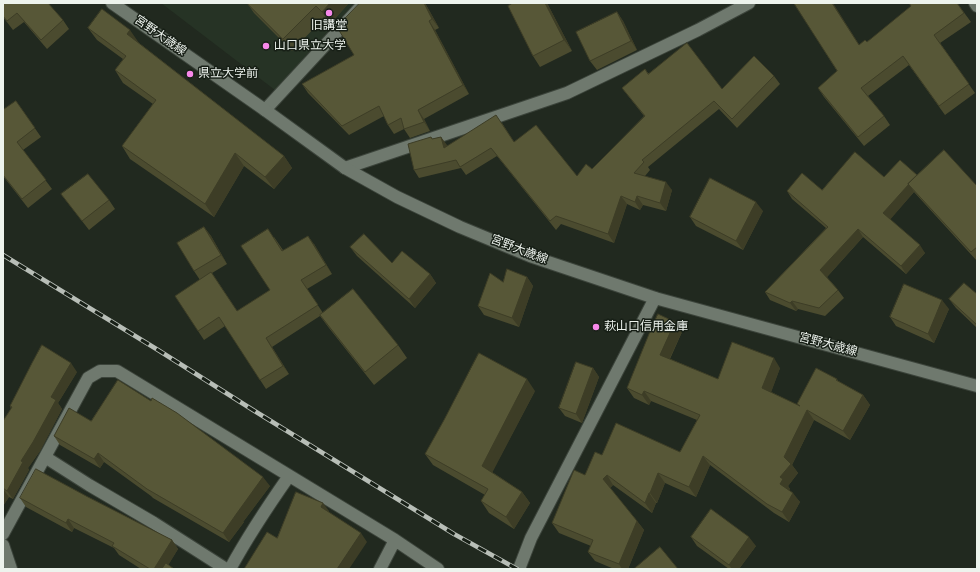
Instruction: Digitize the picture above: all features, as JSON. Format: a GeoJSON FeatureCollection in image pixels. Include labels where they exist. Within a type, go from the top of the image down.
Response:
{"type":"FeatureCollection","features":[{"type":"Feature","properties":{"kind":"street","name":"宮野大歳線"},"geometry":{"type":"LineString","coordinates":[[112,3],[345,168],[397,197],[460,227],[530,256],[655,298],[977,386]]}},
{"type":"Feature","properties":{"kind":"street"},"geometry":{"type":"LineString","coordinates":[[265,110],[364,3]]}},
{"type":"Feature","properties":{"kind":"street"},"geometry":{"type":"LineString","coordinates":[[345,168],[567,93],[698,30],[748,3]]}},
{"type":"Feature","properties":{"kind":"street"},"geometry":{"type":"LineString","coordinates":[[519,569],[531,538],[655,298]]}},
{"type":"Feature","properties":{"kind":"street"},"geometry":{"type":"LineString","coordinates":[[3,534],[88,378],[100,371],[117,372],[395,540],[438,569]]}},
{"type":"Feature","properties":{"kind":"street"},"geometry":{"type":"LineString","coordinates":[[45,457],[154,523],[226,569]]}},
{"type":"Feature","properties":{"kind":"street"},"geometry":{"type":"LineString","coordinates":[[230,569],[254,528],[289,476]]}},
{"type":"Feature","properties":{"kind":"street"},"geometry":{"type":"LineString","coordinates":[[380,569],[395,540]]}},
{"type":"Feature","properties":{"kind":"street"},"geometry":{"type":"LineString","coordinates":[[3,545],[11,569]]}},
{"type":"Feature","properties":{"kind":"shaded area","name":"山口県立大学"},"geometry":{"type":"Polygon","coordinates":[[[161,3],[354,3],[275,90],[161,3]]]}},
{"type":"Feature","properties":{"kind":"building"},"geometry":{"type":"Polygon","coordinates":[[[3,3],[48,3],[63,20],[41,40],[17,13],[7,21],[3,16],[3,3]]]}},
{"type":"Feature","properties":{"kind":"building"},"geometry":{"type":"Polygon","coordinates":[[[247,3],[330,3],[322,12],[316,6],[283,39],[247,3]]]}},
{"type":"Feature","properties":{"kind":"building"},"geometry":{"type":"Polygon","coordinates":[[[360,3],[424,3],[432,19],[429,21],[463,85],[418,110],[424,122],[404,129],[401,118],[388,125],[379,106],[342,126],[302,84],[354,55],[337,27],[360,3]]]}},
{"type":"Feature","properties":{"kind":"building"},"geometry":{"type":"Polygon","coordinates":[[[513,3],[545,3],[564,40],[533,56],[508,6],[513,3]]]}},
{"type":"Feature","properties":{"kind":"building"},"geometry":{"type":"Polygon","coordinates":[[[794,3],[832,3],[859,45],[865,40],[867,42],[911,6],[909,3],[957,3],[964,13],[934,35],[969,84],[939,106],[903,56],[861,88],[884,116],[858,137],[818,88],[837,71],[794,3]]]}},
{"type":"Feature","properties":{"kind":"building"},"geometry":{"type":"Polygon","coordinates":[[[102,9],[130,30],[127,34],[284,156],[265,177],[235,153],[205,204],[122,146],[156,100],[115,70],[126,56],[88,28],[102,9]]]}},
{"type":"Feature","properties":{"kind":"building"},"geometry":{"type":"Polygon","coordinates":[[[617,12],[631,41],[590,61],[576,32],[617,12]]]}},
{"type":"Feature","properties":{"kind":"building"},"geometry":{"type":"Polygon","coordinates":[[[687,43],[722,89],[754,56],[774,76],[732,119],[714,101],[642,160],[644,162],[634,173],[666,182],[660,203],[637,196],[635,202],[621,196],[608,234],[556,216],[550,221],[491,148],[460,167],[456,160],[414,170],[408,144],[431,137],[432,139],[441,137],[444,148],[496,115],[514,142],[536,125],[577,176],[586,164],[592,169],[645,116],[622,88],[645,69],[648,74],[687,43]]]}},
{"type":"Feature","properties":{"kind":"building"},"geometry":{"type":"Polygon","coordinates":[[[16,101],[35,128],[17,142],[46,180],[22,199],[3,175],[3,110],[16,101]]]}},
{"type":"Feature","properties":{"kind":"building"},"geometry":{"type":"Polygon","coordinates":[[[944,150],[977,186],[977,247],[971,252],[908,184],[944,150]]]}},
{"type":"Feature","properties":{"kind":"building"},"geometry":{"type":"Polygon","coordinates":[[[855,152],[884,177],[900,160],[917,175],[883,213],[920,245],[901,266],[858,229],[820,270],[838,290],[819,308],[792,301],[790,303],[765,292],[828,227],[787,191],[802,173],[822,190],[855,152]]]}},
{"type":"Feature","properties":{"kind":"building"},"geometry":{"type":"Polygon","coordinates":[[[88,174],[109,200],[82,221],[61,194],[88,174]]]}},
{"type":"Feature","properties":{"kind":"building"},"geometry":{"type":"Polygon","coordinates":[[[710,178],[756,202],[736,241],[690,217],[710,178]]]}},
{"type":"Feature","properties":{"kind":"building"},"geometry":{"type":"Polygon","coordinates":[[[204,227],[221,255],[194,271],[177,243],[204,227]]]}},
{"type":"Feature","properties":{"kind":"building"},"geometry":{"type":"Polygon","coordinates":[[[268,229],[282,251],[308,236],[326,265],[301,280],[318,305],[266,338],[283,366],[260,380],[219,317],[198,331],[175,296],[211,272],[237,311],[270,290],[241,246],[268,229]]]}},
{"type":"Feature","properties":{"kind":"building"},"geometry":{"type":"Polygon","coordinates":[[[364,234],[392,263],[402,251],[430,274],[409,299],[350,247],[364,234]]]}},
{"type":"Feature","properties":{"kind":"building"},"geometry":{"type":"Polygon","coordinates":[[[507,269],[527,277],[512,318],[478,306],[490,273],[503,282],[507,269]]]}},
{"type":"Feature","properties":{"kind":"building"},"geometry":{"type":"Polygon","coordinates":[[[964,283],[977,294],[977,325],[949,299],[964,283]]]}},
{"type":"Feature","properties":{"kind":"building"},"geometry":{"type":"Polygon","coordinates":[[[904,284],[942,300],[928,334],[890,317],[904,284]]]}},
{"type":"Feature","properties":{"kind":"building"},"geometry":{"type":"Polygon","coordinates":[[[353,289],[398,345],[365,372],[320,315],[353,289]]]}},
{"type":"Feature","properties":{"kind":"building"},"geometry":{"type":"Polygon","coordinates":[[[658,314],[675,322],[660,355],[718,379],[732,342],[774,358],[762,388],[800,406],[797,404],[816,368],[863,395],[843,431],[807,410],[784,457],[791,464],[780,477],[783,479],[780,484],[793,493],[782,512],[767,504],[703,456],[689,487],[658,473],[645,503],[607,475],[603,479],[637,521],[619,564],[588,552],[593,540],[552,523],[574,470],[585,475],[595,452],[602,455],[616,423],[680,452],[700,415],[644,391],[642,395],[627,388],[658,314]]]}},
{"type":"Feature","properties":{"kind":"building"},"geometry":{"type":"Polygon","coordinates":[[[42,345],[71,363],[51,397],[56,400],[21,461],[23,462],[7,491],[3,488],[3,421],[12,407],[10,406],[42,345]]]}},
{"type":"Feature","properties":{"kind":"building"},"geometry":{"type":"Polygon","coordinates":[[[479,353],[527,379],[482,466],[522,492],[506,517],[481,501],[488,489],[425,454],[479,353]]]}},
{"type":"Feature","properties":{"kind":"building"},"geometry":{"type":"Polygon","coordinates":[[[576,362],[593,368],[576,414],[559,408],[576,362]]]}},
{"type":"Feature","properties":{"kind":"building"},"geometry":{"type":"Polygon","coordinates":[[[118,380],[151,401],[152,398],[177,413],[263,477],[223,533],[147,489],[98,453],[94,459],[54,436],[69,408],[91,421],[118,380]]]}},
{"type":"Feature","properties":{"kind":"building"},"geometry":{"type":"Polygon","coordinates":[[[36,469],[172,540],[154,569],[150,569],[112,546],[114,543],[68,519],[66,523],[20,498],[36,469]]]}},
{"type":"Feature","properties":{"kind":"building"},"geometry":{"type":"Polygon","coordinates":[[[296,492],[323,503],[321,507],[361,533],[337,569],[244,569],[267,532],[277,538],[296,492]]]}},
{"type":"Feature","properties":{"kind":"building"},"geometry":{"type":"Polygon","coordinates":[[[711,509],[749,537],[729,565],[691,537],[711,509]]]}},
{"type":"Feature","properties":{"kind":"building"},"geometry":{"type":"Polygon","coordinates":[[[660,547],[678,569],[634,569],[660,547]]]}},
{"type":"Feature","properties":{"kind":"building"},"geometry":{"type":"Polygon","coordinates":[[[166,563],[174,569],[162,569],[166,563]]]}},
{"type":"Feature","properties":{"kind":"railway"},"geometry":{"type":"LineString","coordinates":[[3,255],[454,534],[517,569]]}},
{"type":"Feature","properties":{"kind":"place","name":"旧講堂"},"geometry":{"type":"Point","coordinates":[329,13]}},
{"type":"Feature","properties":{"kind":"place","name":"山口県立大学"},"geometry":{"type":"Point","coordinates":[266,46]}},
{"type":"Feature","properties":{"kind":"place","name":"県立大学前"},"geometry":{"type":"Point","coordinates":[190,74]}},
{"type":"Feature","properties":{"kind":"place","name":"萩山口信用金庫"},"geometry":{"type":"Point","coordinates":[596,327]}}]}
